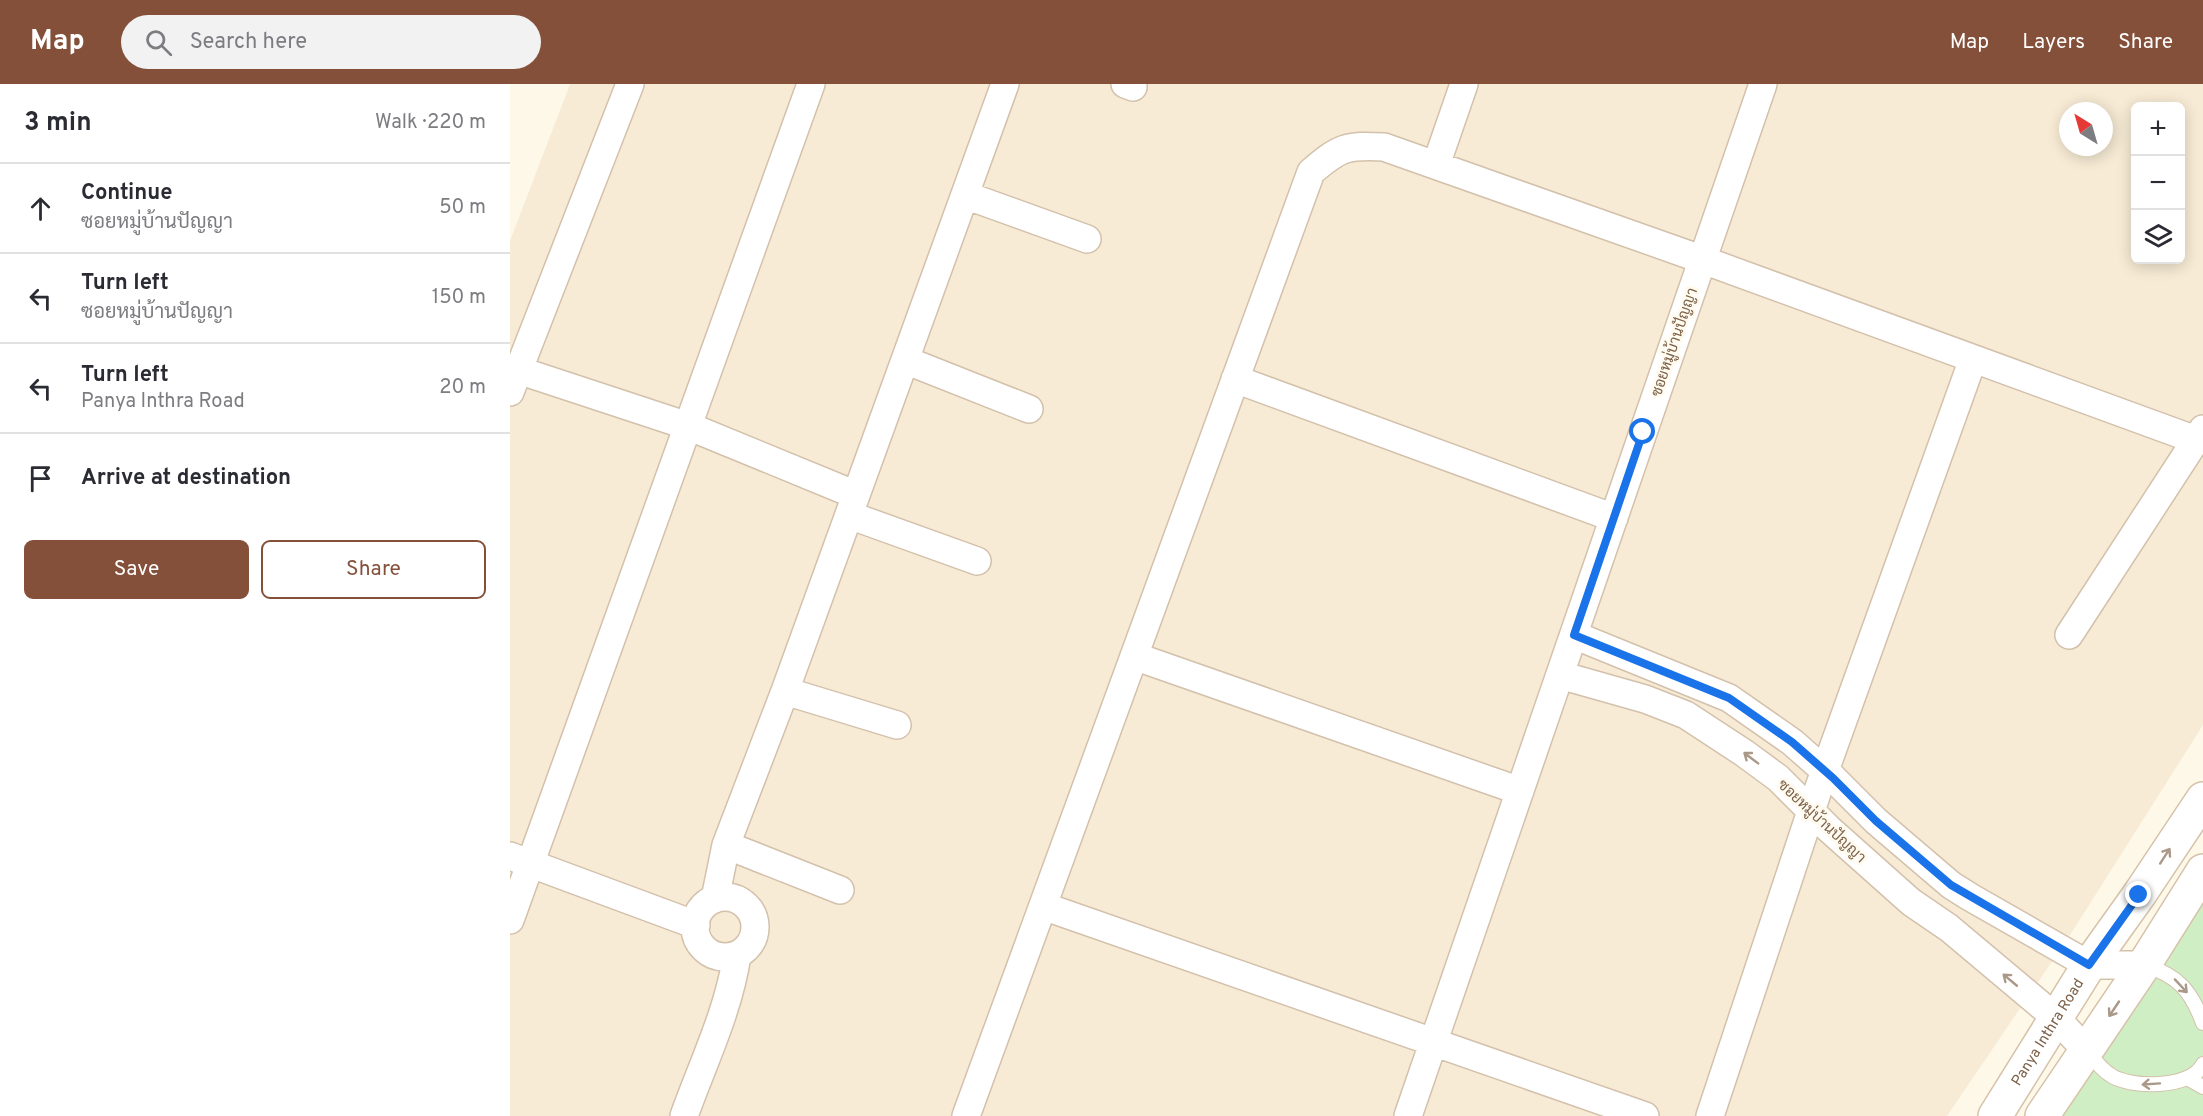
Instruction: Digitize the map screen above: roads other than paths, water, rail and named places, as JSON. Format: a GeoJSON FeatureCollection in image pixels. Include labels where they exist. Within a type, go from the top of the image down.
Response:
{"type":"FeatureCollection","features":[{"type":"Feature","properties":{"kind":"main road","name":"Panya Inthra Road"},"geometry":{"type":"LineString","coordinates":[[1995,1116],[2089,965],[2203,799]]}},
{"type":"Feature","properties":{"kind":"main road"},"geometry":{"type":"LineString","coordinates":[[2042,1116],[2144,965],[2203,871]]}},
{"type":"Feature","properties":{"kind":"street"},"geometry":{"type":"LineString","coordinates":[[630,84],[514,381],[688,426],[852,505],[977,561]]}},
{"type":"Feature","properties":{"kind":"street"},"geometry":{"type":"LineString","coordinates":[[510,920],[520,859],[688,426],[811,84]]}},
{"type":"Feature","properties":{"kind":"street"},"geometry":{"type":"LineString","coordinates":[[715,899],[726,845],[785,691],[1005,84]]}},
{"type":"Feature","properties":{"kind":"street"},"geometry":{"type":"LineString","coordinates":[[1436,165],[1464,84]]}},
{"type":"Feature","properties":{"kind":"street","name":"ซอยหมู่บ้านปัญญา"},"geometry":{"type":"LineString","coordinates":[[1408,1116],[1763,84]]}},
{"type":"Feature","properties":{"kind":"street"},"geometry":{"type":"LineString","coordinates":[[966,1116],[1311,172],[1329,157],[1353,146],[1384,147],[1973,359],[2199,434],[2069,635]]}},
{"type":"Feature","properties":{"kind":"street"},"geometry":{"type":"LineString","coordinates":[[965,195],[1088,239]]}},
{"type":"Feature","properties":{"kind":"street"},"geometry":{"type":"LineString","coordinates":[[1710,1116],[1811,811],[1973,359]]}},
{"type":"Feature","properties":{"kind":"street"},"geometry":{"type":"LineString","coordinates":[[905,360],[1029,409]]}},
{"type":"Feature","properties":{"kind":"street"},"geometry":{"type":"LineString","coordinates":[[1235,379],[1614,518]]}},
{"type":"Feature","properties":{"kind":"street"},"geometry":{"type":"LineString","coordinates":[[1574,635],[1729,698],[1792,742],[1876,821],[1951,885],[2089,965],[2144,965]]}},
{"type":"Feature","properties":{"kind":"street"},"geometry":{"type":"LineString","coordinates":[[1134,656],[1520,790]]}},
{"type":"Feature","properties":{"kind":"street","name":"ซอยหมู่บ้านปัญญา"},"geometry":{"type":"LineString","coordinates":[[1560,675],[1645,699],[1686,715],[1744,753],[1778,778],[1911,902],[1949,928],[2055,1017],[2086,1050]]}},
{"type":"Feature","properties":{"kind":"street"},"geometry":{"type":"LineString","coordinates":[[785,691],[897,725]]}},
{"type":"Feature","properties":{"kind":"street"},"geometry":{"type":"LineString","coordinates":[[726,845],[840,890]]}},
{"type":"Feature","properties":{"kind":"street"},"geometry":{"type":"LineString","coordinates":[[520,859],[696,925]]}},
{"type":"Feature","properties":{"kind":"street"},"geometry":{"type":"LineString","coordinates":[[728,898],[741,902],[750,910],[755,923],[754,936],[748,947],[738,955],[726,957],[713,955],[703,948],[697,938],[696,925],[699,914],[706,905],[715,899],[728,898]]}},
{"type":"Feature","properties":{"kind":"street"},"geometry":{"type":"LineString","coordinates":[[1043,906],[1645,1116]]}},
{"type":"Feature","properties":{"kind":"street"},"geometry":{"type":"LineString","coordinates":[[684,1116],[726,1002],[738,955]]}},
{"type":"Feature","properties":{"kind":"lane"},"geometry":{"type":"LineString","coordinates":[[2144,965],[2165,971],[2179,983],[2196,1003],[2203,1023]]}},
{"type":"Feature","properties":{"kind":"lane"},"geometry":{"type":"LineString","coordinates":[[2086,1050],[2109,1075],[2140,1085],[2174,1082],[2187,1078],[2201,1069],[2203,1064]]}},
{"type":"Feature","properties":{"kind":"lane"},"geometry":{"type":"LineString","coordinates":[[2187,1078],[2203,1087]]}}]}
